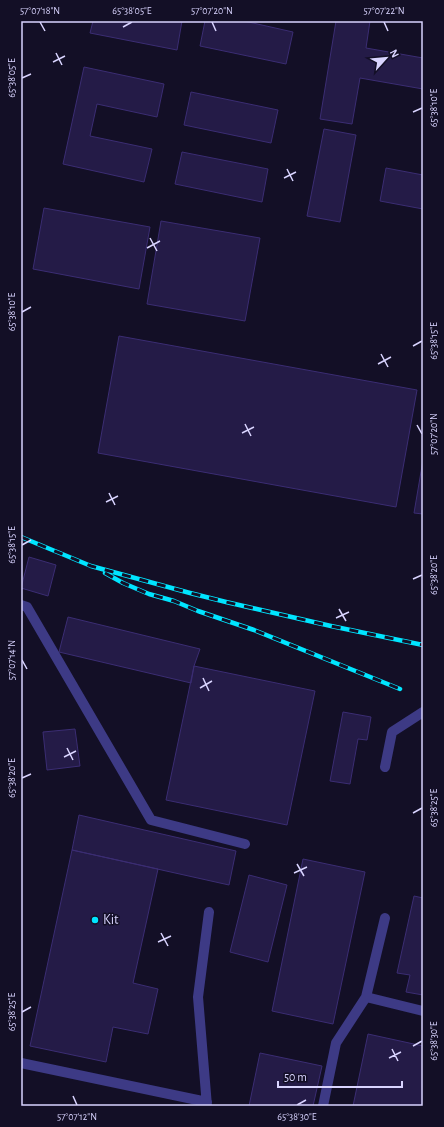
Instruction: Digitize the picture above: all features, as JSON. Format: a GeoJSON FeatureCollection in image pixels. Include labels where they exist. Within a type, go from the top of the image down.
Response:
{"type":"FeatureCollection","features":[{"type":"Feature","properties":{"kind":"lane"},"geometry":{"type":"LineString","coordinates":[[21,605],[27,607],[151,820],[246,844]]}},
{"type":"Feature","properties":{"kind":"lane"},"geometry":{"type":"LineString","coordinates":[[385,767],[392,732],[423,712]]}},
{"type":"Feature","properties":{"kind":"lane"},"geometry":{"type":"LineString","coordinates":[[21,1063],[207,1104],[198,997],[209,912]]}},
{"type":"Feature","properties":{"kind":"lane"},"geometry":{"type":"LineString","coordinates":[[323,1106],[336,1043],[366,997],[385,918]]}},
{"type":"Feature","properties":{"kind":"lane"},"geometry":{"type":"LineString","coordinates":[[366,997],[423,1011]]}},
{"type":"Feature","properties":{"kind":"building"},"geometry":{"type":"Polygon","coordinates":[[[93,21],[182,21],[177,50],[90,33],[93,21]]]}},
{"type":"Feature","properties":{"kind":"building"},"geometry":{"type":"Polygon","coordinates":[[[205,21],[244,21],[293,32],[286,64],[200,46],[205,21]]]}},
{"type":"Feature","properties":{"kind":"building"},"geometry":{"type":"Polygon","coordinates":[[[336,21],[370,21],[366,48],[423,58],[423,89],[360,78],[352,124],[320,119],[336,21]]]}},
{"type":"Feature","properties":{"kind":"building"},"geometry":{"type":"Polygon","coordinates":[[[84,67],[164,84],[157,117],[97,104],[90,136],[152,149],[144,182],[63,164],[84,67]]]}},
{"type":"Feature","properties":{"kind":"building"},"geometry":{"type":"Polygon","coordinates":[[[191,92],[278,110],[271,143],[184,125],[191,92]]]}},
{"type":"Feature","properties":{"kind":"building"},"geometry":{"type":"Polygon","coordinates":[[[324,129],[356,135],[340,222],[307,216],[324,129]]]}},
{"type":"Feature","properties":{"kind":"building"},"geometry":{"type":"Polygon","coordinates":[[[182,152],[268,169],[262,202],[175,184],[182,152]]]}},
{"type":"Feature","properties":{"kind":"building"},"geometry":{"type":"Polygon","coordinates":[[[386,168],[423,175],[423,209],[380,201],[386,168]]]}},
{"type":"Feature","properties":{"kind":"building"},"geometry":{"type":"Polygon","coordinates":[[[44,208],[150,227],[139,289],[33,269],[44,208]]]}},
{"type":"Feature","properties":{"kind":"building"},"geometry":{"type":"Polygon","coordinates":[[[161,221],[260,238],[245,321],[147,304],[161,221]]]}},
{"type":"Feature","properties":{"kind":"building"},"geometry":{"type":"Polygon","coordinates":[[[119,336],[417,390],[396,507],[98,453],[119,336]]]}},
{"type":"Feature","properties":{"kind":"building"},"geometry":{"type":"Polygon","coordinates":[[[423,460],[423,514],[414,513],[423,460]]]}},
{"type":"Feature","properties":{"kind":"building"},"geometry":{"type":"Polygon","coordinates":[[[29,557],[56,565],[48,596],[21,588],[29,557]]]}},
{"type":"Feature","properties":{"kind":"building"},"geometry":{"type":"Polygon","coordinates":[[[68,617],[200,649],[194,666],[191,683],[59,652],[68,617]]]}},
{"type":"Feature","properties":{"kind":"building"},"geometry":{"type":"Polygon","coordinates":[[[194,666],[315,691],[287,825],[166,800],[194,666]]]}},
{"type":"Feature","properties":{"kind":"building"},"geometry":{"type":"Polygon","coordinates":[[[343,712],[371,717],[367,740],[358,739],[350,784],[330,781],[343,712]]]}},
{"type":"Feature","properties":{"kind":"building"},"geometry":{"type":"Polygon","coordinates":[[[75,729],[80,766],[47,770],[43,732],[75,729]]]}},
{"type":"Feature","properties":{"kind":"building"},"geometry":{"type":"Polygon","coordinates":[[[79,815],[236,851],[229,885],[72,850],[79,815]]]}},
{"type":"Feature","properties":{"kind":"building"},"geometry":{"type":"Polygon","coordinates":[[[72,850],[158,869],[133,983],[158,989],[148,1034],[113,1027],[106,1062],[30,1046],[72,850]]]}},
{"type":"Feature","properties":{"kind":"building"},"geometry":{"type":"Polygon","coordinates":[[[303,859],[365,872],[333,1024],[272,1011],[303,859]]]}},
{"type":"Feature","properties":{"kind":"building"},"geometry":{"type":"Polygon","coordinates":[[[249,875],[287,885],[268,962],[230,952],[249,875]]]}},
{"type":"Feature","properties":{"kind":"building"},"geometry":{"type":"Polygon","coordinates":[[[414,896],[423,898],[423,995],[406,992],[410,975],[397,973],[414,896]]]}},
{"type":"Feature","properties":{"kind":"building"},"geometry":{"type":"Polygon","coordinates":[[[368,1034],[423,1046],[423,1106],[353,1106],[368,1034]]]}},
{"type":"Feature","properties":{"kind":"building"},"geometry":{"type":"Polygon","coordinates":[[[260,1053],[322,1066],[313,1106],[249,1106],[260,1053]]]}},
{"type":"Feature","properties":{"kind":"railway"},"geometry":{"type":"LineString","coordinates":[[21,537],[91,566],[190,593],[331,626],[423,645]]}},
{"type":"Feature","properties":{"kind":"railway"},"geometry":{"type":"LineString","coordinates":[[105,573],[123,583],[149,594],[174,601],[198,611],[254,630],[400,689]]}},
{"type":"Feature","properties":{"kind":"place","name":"Kit"},"geometry":{"type":"Point","coordinates":[95,920]}}]}
